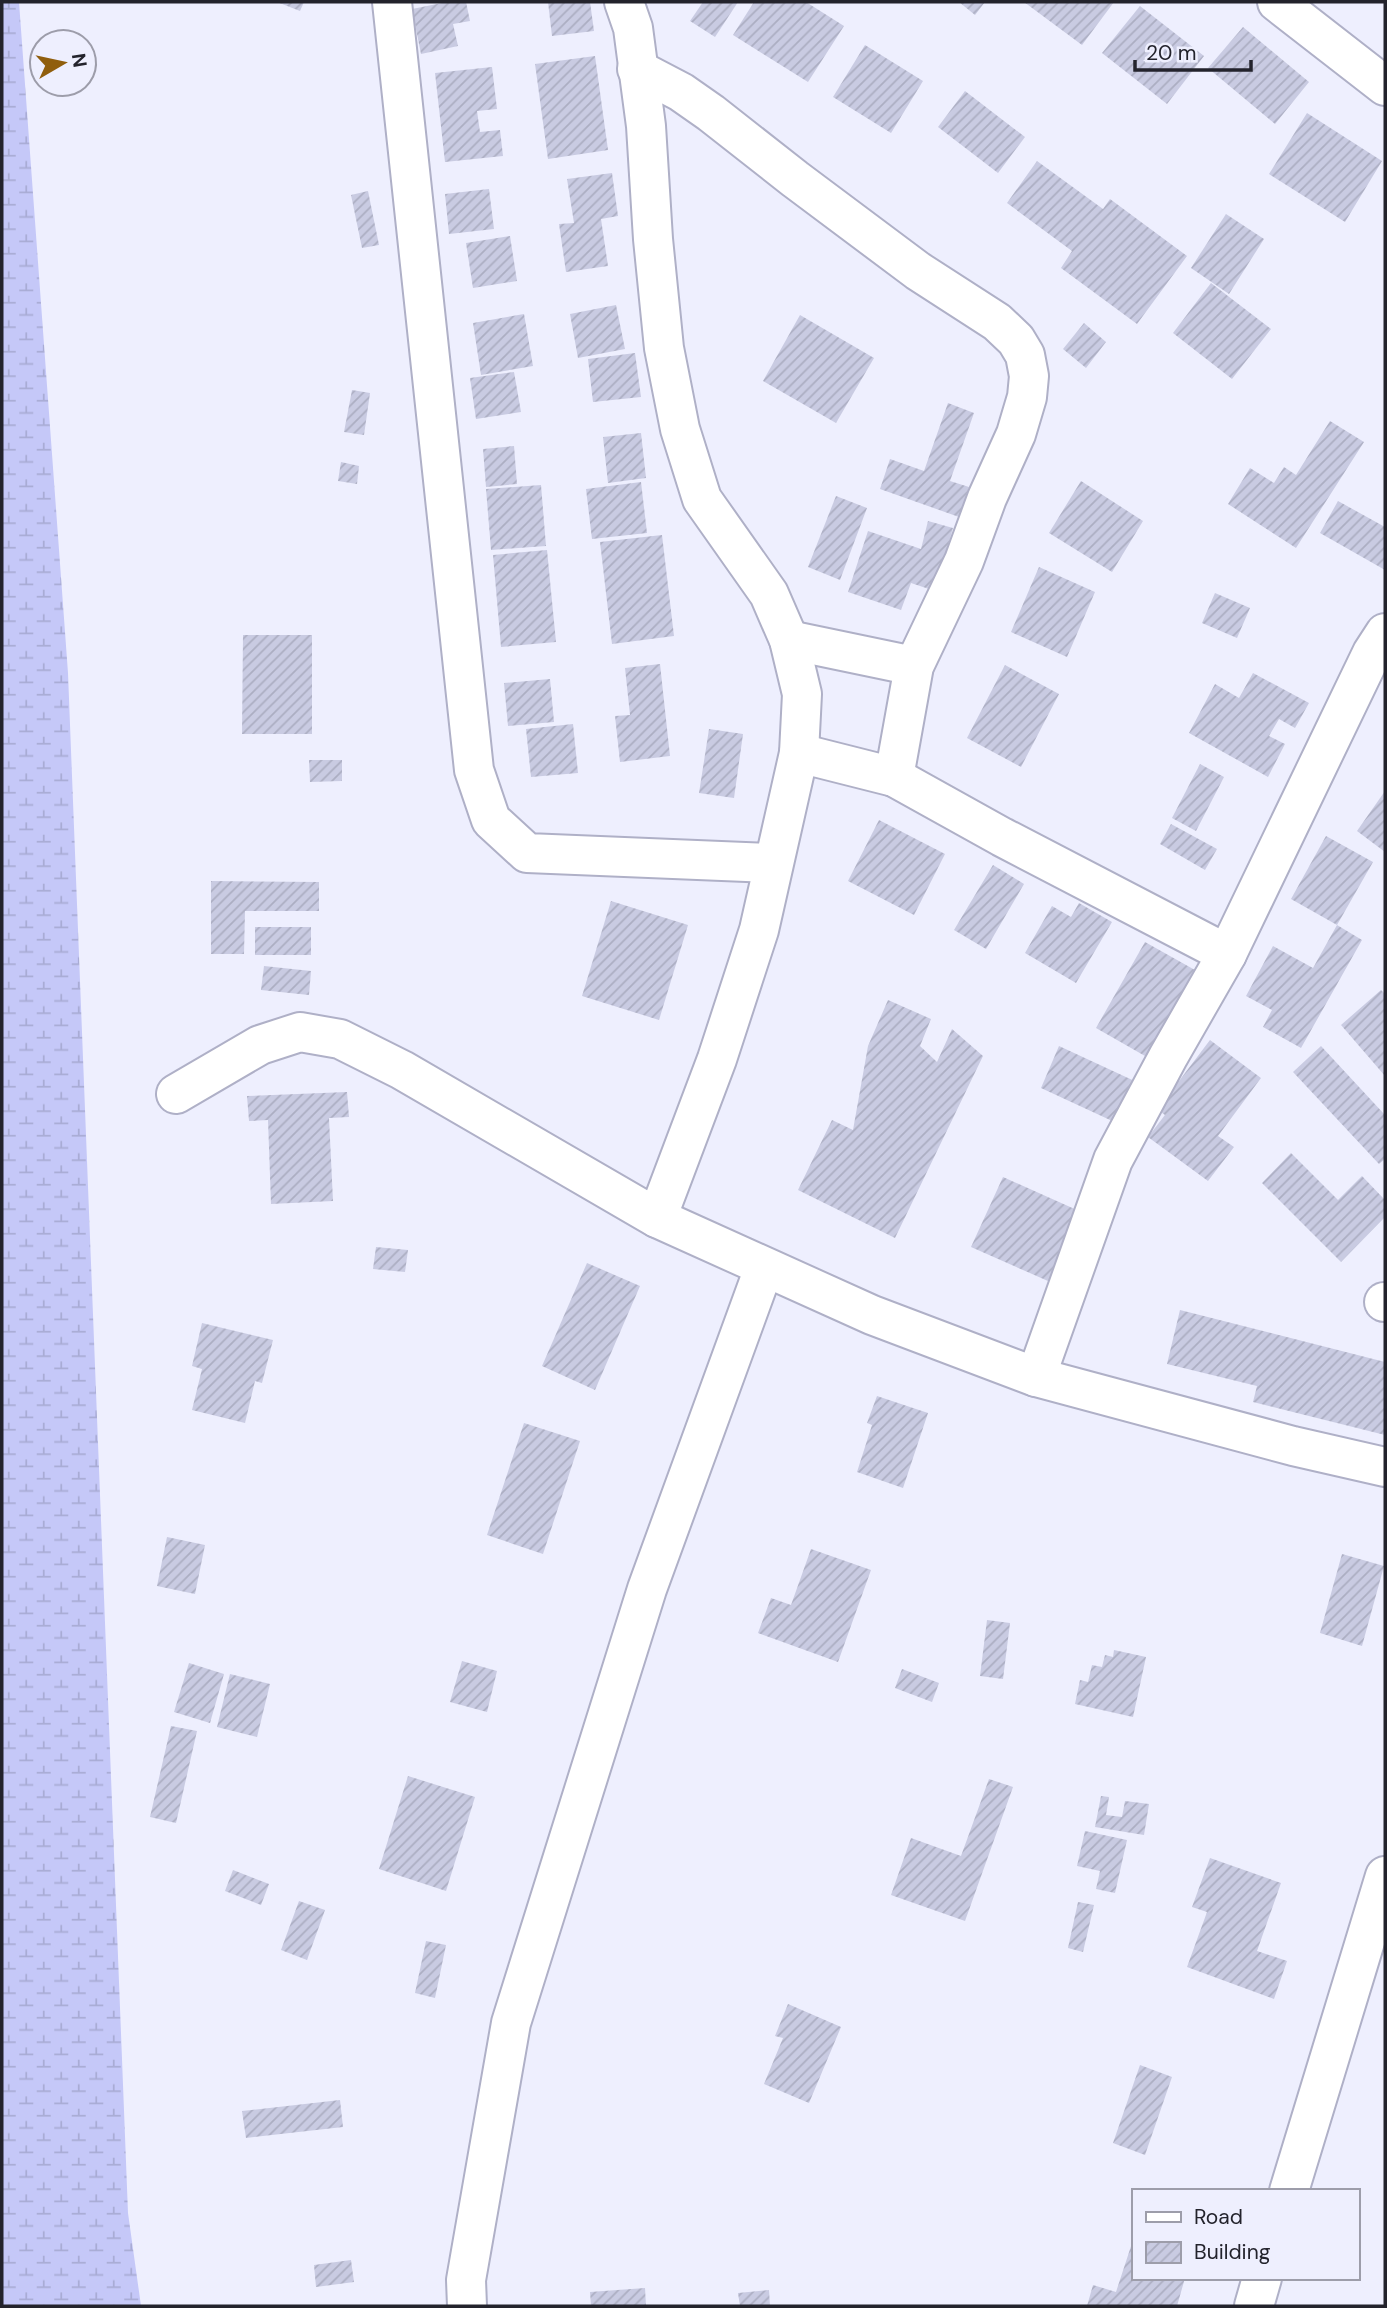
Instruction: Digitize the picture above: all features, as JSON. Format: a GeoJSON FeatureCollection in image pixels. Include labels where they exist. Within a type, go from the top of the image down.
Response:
{"type":"FeatureCollection","features":[{"type":"Feature","properties":{"kind":"street"},"geometry":{"type":"LineString","coordinates":[[392,2],[474,770],[491,820],[527,853],[772,863]]}},
{"type":"Feature","properties":{"kind":"street"},"geometry":{"type":"LineString","coordinates":[[1277,2],[1385,86]]}},
{"type":"Feature","properties":{"kind":"street"},"geometry":{"type":"LineString","coordinates":[[637,11],[638,69],[646,126],[653,239],[664,348],[680,429],[702,499],[769,594],[789,640],[802,694],[799,753],[758,930],[721,1046],[657,1218]]}},
{"type":"Feature","properties":{"kind":"street"},"geometry":{"type":"LineString","coordinates":[[638,69],[681,92],[711,113],[918,271],[997,322],[1016,340],[1025,355],[1029,376],[1027,397],[1016,434],[987,498],[964,561],[914,666],[894,777]]}},
{"type":"Feature","properties":{"kind":"street"},"geometry":{"type":"LineString","coordinates":[[1036,1377],[1113,1160],[1227,954],[1366,666],[1385,634]]}},
{"type":"Feature","properties":{"kind":"street"},"geometry":{"type":"LineString","coordinates":[[789,640],[914,666]]}},
{"type":"Feature","properties":{"kind":"street"},"geometry":{"type":"LineString","coordinates":[[799,753],[894,777],[1002,837],[1227,954]]}},
{"type":"Feature","properties":{"kind":"street"},"geometry":{"type":"LineString","coordinates":[[176,1094],[260,1045],[300,1032],[340,1039],[402,1070],[657,1218],[872,1315],[1036,1377],[1293,1446],[1385,1467]]}},
{"type":"Feature","properties":{"kind":"street"},"geometry":{"type":"LineString","coordinates":[[467,2306],[467,2280],[511,2023],[647,1589],[764,1268]]}},
{"type":"Feature","properties":{"kind":"street"},"geometry":{"type":"LineString","coordinates":[[1290,2189],[1385,1876]]}},
{"type":"Feature","properties":{"kind":"street"},"geometry":{"type":"LineString","coordinates":[[1254,2306],[1261,2280]]}},
{"type":"Feature","properties":{"kind":"green space"},"geometry":{"type":"Polygon","coordinates":[[[2,2],[19,2],[68,673],[128,2213],[141,2306],[2,2306],[2,2]]]}},
{"type":"Feature","properties":{"kind":"building"},"geometry":{"type":"Polygon","coordinates":[[[277,2],[304,2],[300,11],[277,2]]]}},
{"type":"Feature","properties":{"kind":"building"},"geometry":{"type":"Polygon","coordinates":[[[447,2],[466,2],[470,21],[453,24],[458,46],[421,54],[412,9],[447,2]]]}},
{"type":"Feature","properties":{"kind":"building"},"geometry":{"type":"Polygon","coordinates":[[[548,2],[590,2],[594,31],[552,36],[548,2]]]}},
{"type":"Feature","properties":{"kind":"building"},"geometry":{"type":"Polygon","coordinates":[[[703,2],[738,2],[715,37],[690,21],[703,2]]]}},
{"type":"Feature","properties":{"kind":"building"},"geometry":{"type":"Polygon","coordinates":[[[754,2],[806,2],[844,26],[808,82],[733,35],[754,2]]]}},
{"type":"Feature","properties":{"kind":"building"},"geometry":{"type":"Polygon","coordinates":[[[959,2],[985,2],[975,15],[959,2]]]}},
{"type":"Feature","properties":{"kind":"building"},"geometry":{"type":"Polygon","coordinates":[[[1024,2],[1114,2],[1082,45],[1024,2]]]}},
{"type":"Feature","properties":{"kind":"building"},"geometry":{"type":"Polygon","coordinates":[[[1140,6],[1204,56],[1167,104],[1102,53],[1140,6]]]}},
{"type":"Feature","properties":{"kind":"building"},"geometry":{"type":"Polygon","coordinates":[[[1243,27],[1309,82],[1275,124],[1208,68],[1243,27]]]}},
{"type":"Feature","properties":{"kind":"building"},"geometry":{"type":"Polygon","coordinates":[[[865,45],[923,81],[891,133],[833,97],[865,45]]]}},
{"type":"Feature","properties":{"kind":"building"},"geometry":{"type":"Polygon","coordinates":[[[595,56],[608,150],[548,159],[535,64],[595,56]]]}},
{"type":"Feature","properties":{"kind":"building"},"geometry":{"type":"Polygon","coordinates":[[[492,67],[497,109],[477,111],[480,132],[500,130],[503,156],[445,162],[435,73],[492,67]]]}},
{"type":"Feature","properties":{"kind":"building"},"geometry":{"type":"Polygon","coordinates":[[[965,91],[1025,137],[998,173],[938,127],[965,91]]]}},
{"type":"Feature","properties":{"kind":"building"},"geometry":{"type":"Polygon","coordinates":[[[1307,113],[1382,161],[1345,222],[1269,174],[1307,113]]]}},
{"type":"Feature","properties":{"kind":"building"},"geometry":{"type":"Polygon","coordinates":[[[1037,161],[1103,209],[1110,199],[1187,256],[1137,324],[1061,268],[1072,251],[1007,203],[1037,161]]]}},
{"type":"Feature","properties":{"kind":"building"},"geometry":{"type":"Polygon","coordinates":[[[612,173],[618,216],[601,219],[608,266],[566,272],[559,224],[574,223],[567,179],[612,173]]]}},
{"type":"Feature","properties":{"kind":"building"},"geometry":{"type":"Polygon","coordinates":[[[489,189],[494,229],[449,234],[445,194],[489,189]]]}},
{"type":"Feature","properties":{"kind":"building"},"geometry":{"type":"Polygon","coordinates":[[[368,191],[379,245],[362,248],[351,195],[368,191]]]}},
{"type":"Feature","properties":{"kind":"building"},"geometry":{"type":"Polygon","coordinates":[[[1226,214],[1264,239],[1229,294],[1191,268],[1226,214]]]}},
{"type":"Feature","properties":{"kind":"building"},"geometry":{"type":"Polygon","coordinates":[[[510,236],[517,281],[473,288],[466,243],[510,236]]]}},
{"type":"Feature","properties":{"kind":"building"},"geometry":{"type":"Polygon","coordinates":[[[1211,283],[1271,329],[1232,379],[1173,333],[1211,283]]]}},
{"type":"Feature","properties":{"kind":"building"},"geometry":{"type":"Polygon","coordinates":[[[616,305],[625,349],[578,358],[570,314],[616,305]]]}},
{"type":"Feature","properties":{"kind":"building"},"geometry":{"type":"Polygon","coordinates":[[[524,314],[533,366],[481,375],[473,323],[524,314]]]}},
{"type":"Feature","properties":{"kind":"building"},"geometry":{"type":"Polygon","coordinates":[[[800,315],[874,358],[836,423],[763,381],[800,315]]]}},
{"type":"Feature","properties":{"kind":"building"},"geometry":{"type":"Polygon","coordinates":[[[1084,323],[1106,342],[1086,368],[1063,349],[1084,323]]]}},
{"type":"Feature","properties":{"kind":"building"},"geometry":{"type":"Polygon","coordinates":[[[635,353],[641,397],[593,402],[588,359],[635,353]]]}},
{"type":"Feature","properties":{"kind":"building"},"geometry":{"type":"Polygon","coordinates":[[[514,372],[521,412],[476,419],[470,378],[514,372]]]}},
{"type":"Feature","properties":{"kind":"building"},"geometry":{"type":"Polygon","coordinates":[[[352,390],[370,393],[364,435],[344,432],[352,390]]]}},
{"type":"Feature","properties":{"kind":"building"},"geometry":{"type":"Polygon","coordinates":[[[948,403],[974,413],[950,481],[969,487],[959,517],[880,489],[890,459],[924,471],[948,403]]]}},
{"type":"Feature","properties":{"kind":"building"},"geometry":{"type":"Polygon","coordinates":[[[1330,421],[1364,442],[1296,548],[1228,504],[1250,468],[1274,483],[1284,467],[1296,475],[1330,421]]]}},
{"type":"Feature","properties":{"kind":"building"},"geometry":{"type":"Polygon","coordinates":[[[641,433],[646,478],[608,483],[603,437],[641,433]]]}},
{"type":"Feature","properties":{"kind":"building"},"geometry":{"type":"Polygon","coordinates":[[[514,446],[517,484],[486,487],[483,449],[514,446]]]}},
{"type":"Feature","properties":{"kind":"building"},"geometry":{"type":"Polygon","coordinates":[[[341,462],[359,466],[357,484],[338,481],[341,462]]]}},
{"type":"Feature","properties":{"kind":"building"},"geometry":{"type":"Polygon","coordinates":[[[1081,481],[1143,521],[1112,572],[1049,533],[1081,481]]]}},
{"type":"Feature","properties":{"kind":"building"},"geometry":{"type":"Polygon","coordinates":[[[641,482],[647,533],[592,539],[586,489],[641,482]]]}},
{"type":"Feature","properties":{"kind":"building"},"geometry":{"type":"Polygon","coordinates":[[[541,485],[546,546],[491,550],[486,489],[541,485]]]}},
{"type":"Feature","properties":{"kind":"building"},"geometry":{"type":"Polygon","coordinates":[[[836,496],[867,508],[840,580],[808,567],[836,496]]]}},
{"type":"Feature","properties":{"kind":"building"},"geometry":{"type":"Polygon","coordinates":[[[1338,501],[1385,527],[1385,570],[1320,533],[1338,501]]]}},
{"type":"Feature","properties":{"kind":"building"},"geometry":{"type":"Polygon","coordinates":[[[928,521],[953,528],[935,591],[911,583],[901,610],[848,592],[868,531],[921,549],[928,521]]]}},
{"type":"Feature","properties":{"kind":"building"},"geometry":{"type":"Polygon","coordinates":[[[662,535],[674,636],[612,644],[600,542],[662,535]]]}},
{"type":"Feature","properties":{"kind":"building"},"geometry":{"type":"Polygon","coordinates":[[[547,550],[556,642],[501,647],[493,555],[547,550]]]}},
{"type":"Feature","properties":{"kind":"building"},"geometry":{"type":"Polygon","coordinates":[[[1039,567],[1095,592],[1067,657],[1011,632],[1039,567]]]}},
{"type":"Feature","properties":{"kind":"building"},"geometry":{"type":"Polygon","coordinates":[[[1215,593],[1250,608],[1237,638],[1202,623],[1215,593]]]}},
{"type":"Feature","properties":{"kind":"building"},"geometry":{"type":"Polygon","coordinates":[[[243,635],[312,635],[312,734],[242,734],[243,635]]]}},
{"type":"Feature","properties":{"kind":"building"},"geometry":{"type":"Polygon","coordinates":[[[660,664],[670,756],[620,762],[615,716],[630,715],[625,668],[660,664]]]}},
{"type":"Feature","properties":{"kind":"building"},"geometry":{"type":"Polygon","coordinates":[[[1005,665],[1059,694],[1021,767],[967,738],[1005,665]]]}},
{"type":"Feature","properties":{"kind":"building"},"geometry":{"type":"Polygon","coordinates":[[[1253,673],[1309,703],[1295,728],[1279,719],[1269,736],[1285,744],[1268,777],[1189,733],[1215,684],[1239,698],[1253,673]]]}},
{"type":"Feature","properties":{"kind":"building"},"geometry":{"type":"Polygon","coordinates":[[[550,679],[554,722],[508,726],[504,683],[550,679]]]}},
{"type":"Feature","properties":{"kind":"building"},"geometry":{"type":"Polygon","coordinates":[[[573,724],[578,773],[531,777],[526,729],[573,724]]]}},
{"type":"Feature","properties":{"kind":"building"},"geometry":{"type":"Polygon","coordinates":[[[709,729],[743,734],[734,798],[699,793],[709,729]]]}},
{"type":"Feature","properties":{"kind":"building"},"geometry":{"type":"Polygon","coordinates":[[[309,760],[342,760],[342,781],[310,782],[309,760]]]}},
{"type":"Feature","properties":{"kind":"building"},"geometry":{"type":"Polygon","coordinates":[[[1200,764],[1224,777],[1196,831],[1172,818],[1200,764]]]}},
{"type":"Feature","properties":{"kind":"building"},"geometry":{"type":"Polygon","coordinates":[[[1385,791],[1385,852],[1357,831],[1385,791]]]}},
{"type":"Feature","properties":{"kind":"building"},"geometry":{"type":"Polygon","coordinates":[[[879,820],[945,854],[914,915],[848,881],[879,820]]]}},
{"type":"Feature","properties":{"kind":"building"},"geometry":{"type":"Polygon","coordinates":[[[1171,824],[1217,849],[1205,870],[1160,844],[1171,824]]]}},
{"type":"Feature","properties":{"kind":"building"},"geometry":{"type":"Polygon","coordinates":[[[1326,836],[1373,862],[1337,925],[1291,899],[1326,836]]]}},
{"type":"Feature","properties":{"kind":"building"},"geometry":{"type":"Polygon","coordinates":[[[993,865],[1024,884],[986,949],[954,930],[993,865]]]}},
{"type":"Feature","properties":{"kind":"building"},"geometry":{"type":"Polygon","coordinates":[[[211,881],[319,882],[319,911],[245,911],[244,954],[211,954],[211,881]]]}},
{"type":"Feature","properties":{"kind":"building"},"geometry":{"type":"Polygon","coordinates":[[[611,901],[688,925],[659,1020],[582,996],[611,901]]]}},
{"type":"Feature","properties":{"kind":"building"},"geometry":{"type":"Polygon","coordinates":[[[1079,903],[1112,922],[1076,983],[1025,953],[1052,906],[1071,917],[1079,903]]]}},
{"type":"Feature","properties":{"kind":"building"},"geometry":{"type":"Polygon","coordinates":[[[1337,925],[1362,940],[1301,1048],[1263,1027],[1272,1010],[1246,996],[1273,946],[1313,968],[1337,925]]]}},
{"type":"Feature","properties":{"kind":"building"},"geometry":{"type":"Polygon","coordinates":[[[255,927],[311,927],[311,955],[255,955],[255,927]]]}},
{"type":"Feature","properties":{"kind":"building"},"geometry":{"type":"Polygon","coordinates":[[[1145,942],[1202,974],[1152,1060],[1096,1028],[1145,942]]]}},
{"type":"Feature","properties":{"kind":"building"},"geometry":{"type":"Polygon","coordinates":[[[264,966],[311,971],[309,995],[261,990],[264,966]]]}},
{"type":"Feature","properties":{"kind":"building"},"geometry":{"type":"Polygon","coordinates":[[[1381,990],[1385,994],[1385,1076],[1341,1025],[1381,990]]]}},
{"type":"Feature","properties":{"kind":"building"},"geometry":{"type":"Polygon","coordinates":[[[888,1000],[931,1019],[920,1046],[937,1062],[952,1029],[983,1056],[895,1238],[798,1190],[832,1120],[853,1130],[868,1046],[888,1000]]]}},
{"type":"Feature","properties":{"kind":"building"},"geometry":{"type":"Polygon","coordinates":[[[1210,1040],[1261,1078],[1218,1136],[1234,1147],[1208,1181],[1148,1137],[1165,1115],[1147,1102],[1168,1073],[1179,1081],[1210,1040]]]}},
{"type":"Feature","properties":{"kind":"building"},"geometry":{"type":"Polygon","coordinates":[[[1059,1046],[1141,1084],[1123,1126],[1041,1088],[1059,1046]]]}},
{"type":"Feature","properties":{"kind":"building"},"geometry":{"type":"Polygon","coordinates":[[[1321,1046],[1385,1115],[1385,1159],[1379,1164],[1293,1072],[1321,1046]]]}},
{"type":"Feature","properties":{"kind":"building"},"geometry":{"type":"Polygon","coordinates":[[[347,1092],[349,1117],[329,1118],[333,1201],[271,1204],[268,1120],[249,1121],[247,1096],[347,1092]]]}},
{"type":"Feature","properties":{"kind":"building"},"geometry":{"type":"Polygon","coordinates":[[[1291,1153],[1338,1200],[1362,1176],[1385,1200],[1385,1217],[1341,1262],[1262,1183],[1291,1153]]]}},
{"type":"Feature","properties":{"kind":"building"},"geometry":{"type":"Polygon","coordinates":[[[1003,1177],[1088,1215],[1057,1285],[971,1247],[1003,1177]]]}},
{"type":"Feature","properties":{"kind":"building"},"geometry":{"type":"Polygon","coordinates":[[[376,1247],[408,1250],[405,1272],[373,1269],[376,1247]]]}},
{"type":"Feature","properties":{"kind":"building"},"geometry":{"type":"Polygon","coordinates":[[[587,1263],[640,1286],[595,1390],[542,1366],[587,1263]]]}},
{"type":"Feature","properties":{"kind":"building"},"geometry":{"type":"Polygon","coordinates":[[[1180,1310],[1385,1362],[1385,1435],[1253,1402],[1257,1386],[1167,1364],[1180,1310]]]}},
{"type":"Feature","properties":{"kind":"building"},"geometry":{"type":"Polygon","coordinates":[[[202,1323],[273,1340],[262,1383],[255,1381],[245,1423],[192,1410],[202,1369],[192,1366],[202,1323]]]}},
{"type":"Feature","properties":{"kind":"building"},"geometry":{"type":"Polygon","coordinates":[[[877,1396],[928,1413],[903,1488],[857,1472],[872,1425],[867,1423],[877,1396]]]}},
{"type":"Feature","properties":{"kind":"building"},"geometry":{"type":"Polygon","coordinates":[[[524,1423],[580,1441],[543,1554],[487,1535],[524,1423]]]}},
{"type":"Feature","properties":{"kind":"building"},"geometry":{"type":"Polygon","coordinates":[[[167,1537],[205,1545],[195,1594],[157,1586],[167,1537]]]}},
{"type":"Feature","properties":{"kind":"building"},"geometry":{"type":"Polygon","coordinates":[[[811,1549],[871,1570],[838,1662],[758,1633],[771,1598],[791,1605],[811,1549]]]}},
{"type":"Feature","properties":{"kind":"building"},"geometry":{"type":"Polygon","coordinates":[[[1342,1554],[1384,1566],[1362,1646],[1320,1633],[1342,1554]]]}},
{"type":"Feature","properties":{"kind":"building"},"geometry":{"type":"Polygon","coordinates":[[[987,1620],[1010,1623],[1003,1679],[980,1676],[987,1620]]]}},
{"type":"Feature","properties":{"kind":"building"},"geometry":{"type":"Polygon","coordinates":[[[1114,1650],[1146,1657],[1133,1717],[1075,1704],[1080,1680],[1088,1682],[1092,1665],[1102,1667],[1105,1655],[1113,1657],[1114,1650]]]}},
{"type":"Feature","properties":{"kind":"building"},"geometry":{"type":"Polygon","coordinates":[[[462,1661],[497,1671],[487,1712],[450,1702],[462,1661]]]}},
{"type":"Feature","properties":{"kind":"building"},"geometry":{"type":"Polygon","coordinates":[[[189,1663],[224,1674],[210,1723],[174,1712],[189,1663]]]}},
{"type":"Feature","properties":{"kind":"building"},"geometry":{"type":"Polygon","coordinates":[[[902,1669],[939,1683],[932,1702],[895,1688],[902,1669]]]}},
{"type":"Feature","properties":{"kind":"building"},"geometry":{"type":"Polygon","coordinates":[[[230,1674],[270,1684],[257,1737],[217,1727],[230,1674]]]}},
{"type":"Feature","properties":{"kind":"building"},"geometry":{"type":"Polygon","coordinates":[[[171,1726],[197,1731],[176,1823],[150,1817],[171,1726]]]}},
{"type":"Feature","properties":{"kind":"building"},"geometry":{"type":"Polygon","coordinates":[[[408,1776],[475,1797],[446,1891],[379,1869],[408,1776]]]}},
{"type":"Feature","properties":{"kind":"building"},"geometry":{"type":"Polygon","coordinates":[[[989,1779],[1013,1787],[965,1921],[891,1895],[911,1838],[961,1856],[989,1779]]]}},
{"type":"Feature","properties":{"kind":"building"},"geometry":{"type":"Polygon","coordinates":[[[1101,1796],[1109,1797],[1106,1815],[1122,1817],[1125,1801],[1149,1804],[1144,1835],[1095,1827],[1101,1796]]]}},
{"type":"Feature","properties":{"kind":"building"},"geometry":{"type":"Polygon","coordinates":[[[1085,1831],[1127,1840],[1115,1893],[1096,1889],[1100,1871],[1077,1866],[1085,1831]]]}},
{"type":"Feature","properties":{"kind":"building"},"geometry":{"type":"Polygon","coordinates":[[[1210,1858],[1281,1883],[1257,1951],[1287,1961],[1274,1999],[1187,1967],[1207,1912],[1192,1907],[1210,1858]]]}},
{"type":"Feature","properties":{"kind":"building"},"geometry":{"type":"Polygon","coordinates":[[[233,1870],[269,1884],[261,1905],[225,1891],[233,1870]]]}},
{"type":"Feature","properties":{"kind":"building"},"geometry":{"type":"Polygon","coordinates":[[[299,1901],[325,1910],[307,1960],[281,1950],[299,1901]]]}},
{"type":"Feature","properties":{"kind":"building"},"geometry":{"type":"Polygon","coordinates":[[[1078,1902],[1094,1905],[1083,1952],[1068,1948],[1078,1902]]]}},
{"type":"Feature","properties":{"kind":"building"},"geometry":{"type":"Polygon","coordinates":[[[426,1941],[446,1945],[435,1998],[415,1993],[426,1941]]]}},
{"type":"Feature","properties":{"kind":"building"},"geometry":{"type":"Polygon","coordinates":[[[788,2004],[841,2027],[809,2103],[764,2084],[783,2038],[775,2036],[788,2004]]]}},
{"type":"Feature","properties":{"kind":"building"},"geometry":{"type":"Polygon","coordinates":[[[1140,2065],[1172,2077],[1145,2155],[1113,2143],[1140,2065]]]}},
{"type":"Feature","properties":{"kind":"building"},"geometry":{"type":"Polygon","coordinates":[[[340,2100],[343,2127],[246,2138],[242,2111],[340,2100]]]}},
{"type":"Feature","properties":{"kind":"building"},"geometry":{"type":"Polygon","coordinates":[[[1132,2243],[1132,2280],[1184,2280],[1177,2306],[1087,2306],[1093,2285],[1116,2292],[1132,2243]]]}},
{"type":"Feature","properties":{"kind":"building"},"geometry":{"type":"Polygon","coordinates":[[[351,2260],[354,2282],[316,2287],[314,2265],[351,2260]]]}},
{"type":"Feature","properties":{"kind":"building"},"geometry":{"type":"Polygon","coordinates":[[[645,2288],[646,2306],[591,2306],[590,2292],[645,2288]]]}},
{"type":"Feature","properties":{"kind":"building"},"geometry":{"type":"Polygon","coordinates":[[[769,2290],[770,2306],[740,2306],[738,2293],[769,2290]]]}}]}
